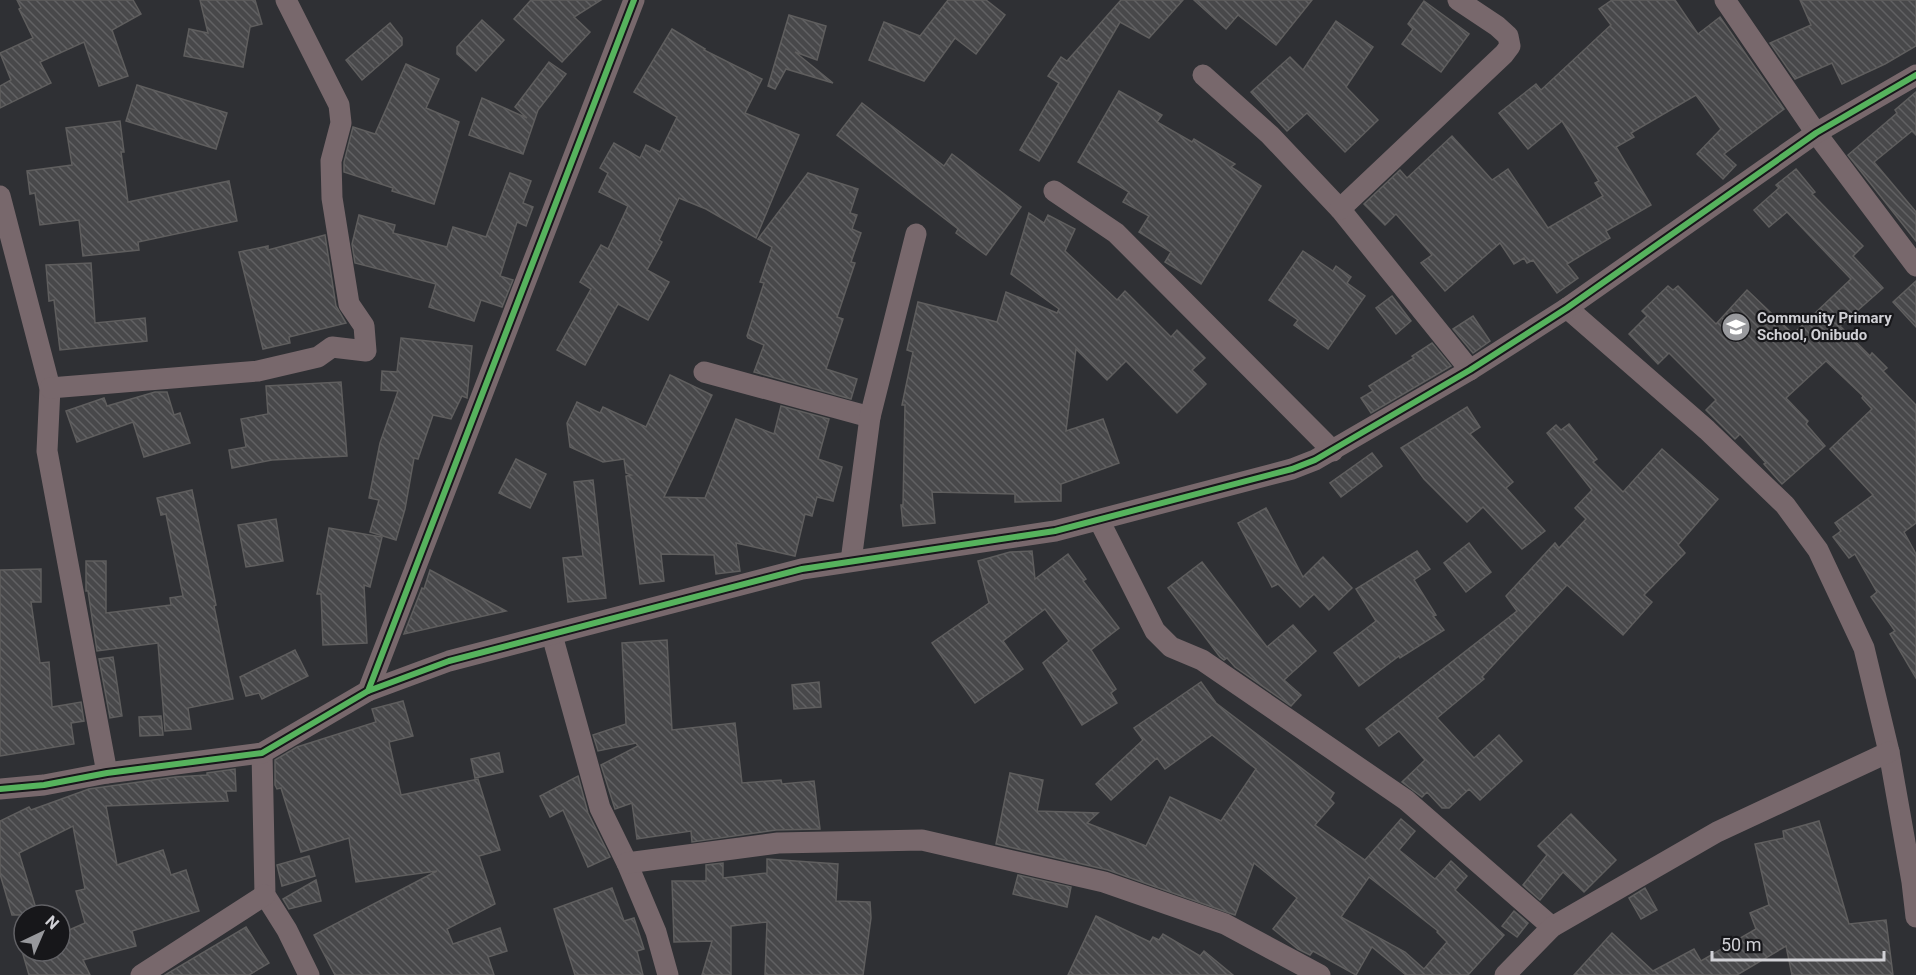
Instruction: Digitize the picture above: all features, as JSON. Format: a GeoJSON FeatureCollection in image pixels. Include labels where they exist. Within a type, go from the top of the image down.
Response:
{"type":"FeatureCollection","features":[{"type":"Feature","properties":{"kind":"street"},"geometry":{"type":"LineString","coordinates":[[50,388],[258,371],[318,357],[332,347],[366,351],[364,326],[349,304],[332,198],[331,161],[341,123],[339,105],[286,0]]}},
{"type":"Feature","properties":{"kind":"street"},"geometry":{"type":"LineString","coordinates":[[368,691],[634,0]]}},
{"type":"Feature","properties":{"kind":"street"},"geometry":{"type":"LineString","coordinates":[[1340,209],[1510,46],[1508,36],[1497,26],[1458,0]]}},
{"type":"Feature","properties":{"kind":"street"},"geometry":{"type":"LineString","coordinates":[[1725,0],[1816,133],[1916,266]]}},
{"type":"Feature","properties":{"kind":"street"},"geometry":{"type":"LineString","coordinates":[[1203,75],[1270,135],[1340,209],[1470,370]]}},
{"type":"Feature","properties":{"kind":"street"},"geometry":{"type":"LineString","coordinates":[[0,789],[44,785],[107,772],[262,753],[368,691],[448,662],[802,569],[1055,531],[1292,469],[1333,451],[1470,370],[1567,308],[1816,133],[1916,75]]}},
{"type":"Feature","properties":{"kind":"street"},"geometry":{"type":"LineString","coordinates":[[1054,191],[1116,233],[1333,451]]}},
{"type":"Feature","properties":{"kind":"street"},"geometry":{"type":"LineString","coordinates":[[0,196],[50,388],[47,451],[107,772]]}},
{"type":"Feature","properties":{"kind":"street"},"geometry":{"type":"LineString","coordinates":[[851,561],[870,417],[916,234]]}},
{"type":"Feature","properties":{"kind":"street"},"geometry":{"type":"LineString","coordinates":[[1567,308],[1707,430],[1785,505],[1818,550],[1864,648],[1889,752],[1916,917]]}},
{"type":"Feature","properties":{"kind":"street"},"geometry":{"type":"LineString","coordinates":[[704,372],[870,417]]}},
{"type":"Feature","properties":{"kind":"street"},"geometry":{"type":"LineString","coordinates":[[1099,520],[1155,631],[1171,647],[1202,660],[1406,800],[1552,927]]}},
{"type":"Feature","properties":{"kind":"street"},"geometry":{"type":"LineString","coordinates":[[552,635],[600,808],[627,863],[656,932],[668,975]]}},
{"type":"Feature","properties":{"kind":"street"},"geometry":{"type":"LineString","coordinates":[[1505,975],[1552,927],[1717,832],[1889,752]]}},
{"type":"Feature","properties":{"kind":"street"},"geometry":{"type":"LineString","coordinates":[[262,753],[265,895],[287,930],[309,975]]}},
{"type":"Feature","properties":{"kind":"street"},"geometry":{"type":"LineString","coordinates":[[627,863],[778,843],[922,840],[1104,882],[1225,924],[1320,975]]}},
{"type":"Feature","properties":{"kind":"street"},"geometry":{"type":"LineString","coordinates":[[141,975],[265,895]]}},
{"type":"Feature","properties":{"kind":"building"},"geometry":{"type":"Polygon","coordinates":[[[17,0],[133,0],[141,14],[112,30],[128,76],[99,86],[84,42],[40,62],[51,83],[0,108],[0,86],[11,80],[0,53],[33,38],[17,0]]]}},
{"type":"Feature","properties":{"kind":"building"},"geometry":{"type":"Polygon","coordinates":[[[200,0],[255,0],[262,24],[250,27],[243,67],[184,56],[189,29],[208,33],[200,0]]]}},
{"type":"Feature","properties":{"kind":"building"},"geometry":{"type":"Polygon","coordinates":[[[531,0],[601,0],[574,17],[590,32],[562,62],[514,19],[531,0]]]}},
{"type":"Feature","properties":{"kind":"building"},"geometry":{"type":"Polygon","coordinates":[[[948,0],[986,0],[1005,15],[976,54],[955,38],[924,81],[869,60],[884,22],[920,36],[948,0]]]}},
{"type":"Feature","properties":{"kind":"building"},"geometry":{"type":"Polygon","coordinates":[[[1121,0],[1183,0],[1149,38],[1120,22],[1039,161],[1020,150],[1059,83],[1048,76],[1061,57],[1067,61],[1121,0]]]}},
{"type":"Feature","properties":{"kind":"building"},"geometry":{"type":"Polygon","coordinates":[[[1194,0],[1312,0],[1276,45],[1238,15],[1226,29],[1194,0]]]}},
{"type":"Feature","properties":{"kind":"building"},"geometry":{"type":"Polygon","coordinates":[[[1612,0],[1675,0],[1698,34],[1720,17],[1784,109],[1724,154],[1736,165],[1723,179],[1697,154],[1721,129],[1696,95],[1631,133],[1634,137],[1616,147],[1651,205],[1606,231],[1610,238],[1567,264],[1578,278],[1557,293],[1533,260],[1527,263],[1524,258],[1514,264],[1500,243],[1445,291],[1421,263],[1432,255],[1396,214],[1385,225],[1364,204],[1400,170],[1407,178],[1452,136],[1492,180],[1508,169],[1548,228],[1603,196],[1595,183],[1599,181],[1562,121],[1528,149],[1499,113],[1536,84],[1541,90],[1611,25],[1599,9],[1612,0]]]}},
{"type":"Feature","properties":{"kind":"building"},"geometry":{"type":"Polygon","coordinates":[[[1800,0],[1916,0],[1916,46],[1885,64],[1842,84],[1832,63],[1795,79],[1770,43],[1811,25],[1800,0]]]}},
{"type":"Feature","properties":{"kind":"building"},"geometry":{"type":"Polygon","coordinates":[[[1424,1],[1469,34],[1441,72],[1402,44],[1413,29],[1408,24],[1424,1]]]}},
{"type":"Feature","properties":{"kind":"building"},"geometry":{"type":"Polygon","coordinates":[[[789,15],[826,26],[817,60],[795,52],[833,83],[786,69],[775,89],[768,86],[789,15]]]}},
{"type":"Feature","properties":{"kind":"building"},"geometry":{"type":"Polygon","coordinates":[[[482,20],[504,40],[476,71],[457,54],[457,47],[482,20]]]}},
{"type":"Feature","properties":{"kind":"building"},"geometry":{"type":"Polygon","coordinates":[[[1336,21],[1373,47],[1346,87],[1378,120],[1345,152],[1307,113],[1287,131],[1251,92],[1290,57],[1303,70],[1336,21]]]}},
{"type":"Feature","properties":{"kind":"building"},"geometry":{"type":"Polygon","coordinates":[[[390,23],[402,38],[402,45],[362,80],[346,60],[390,23]]]}},
{"type":"Feature","properties":{"kind":"building"},"geometry":{"type":"Polygon","coordinates":[[[672,29],[704,50],[762,79],[745,113],[799,135],[756,238],[706,209],[679,198],[659,240],[662,242],[647,270],[669,282],[648,320],[618,304],[585,365],[557,350],[591,289],[580,282],[601,245],[608,249],[628,206],[599,192],[608,173],[600,168],[614,143],[640,158],[646,145],[660,152],[677,117],[634,92],[672,29]]]}},
{"type":"Feature","properties":{"kind":"building"},"geometry":{"type":"Polygon","coordinates":[[[549,62],[566,74],[538,110],[523,154],[469,135],[482,98],[527,118],[515,107],[549,62]]]}},
{"type":"Feature","properties":{"kind":"building"},"geometry":{"type":"Polygon","coordinates":[[[406,64],[439,79],[426,108],[459,122],[434,204],[392,191],[393,188],[344,172],[344,162],[353,127],[375,134],[406,64]]]}},
{"type":"Feature","properties":{"kind":"building"},"geometry":{"type":"Polygon","coordinates":[[[137,85],[227,113],[216,149],[126,121],[137,85]]]}},
{"type":"Feature","properties":{"kind":"building"},"geometry":{"type":"Polygon","coordinates":[[[1119,91],[1162,115],[1157,122],[1192,142],[1194,139],[1235,164],[1231,167],[1261,186],[1201,284],[1165,262],[1171,252],[1139,232],[1149,216],[1123,202],[1129,192],[1078,162],[1119,91]]]}},
{"type":"Feature","properties":{"kind":"building"},"geometry":{"type":"Polygon","coordinates":[[[1916,92],[1916,135],[1912,131],[1874,162],[1916,212],[1916,241],[1848,155],[1897,113],[1895,110],[1916,92]]]}},
{"type":"Feature","properties":{"kind":"building"},"geometry":{"type":"Polygon","coordinates":[[[862,103],[944,166],[952,154],[1021,207],[986,255],[956,233],[958,229],[837,135],[862,103]]]}},
{"type":"Feature","properties":{"kind":"building"},"geometry":{"type":"Polygon","coordinates":[[[120,121],[124,152],[121,152],[128,202],[229,181],[237,221],[138,242],[139,250],[83,256],[79,220],[40,225],[35,193],[30,194],[27,171],[72,165],[66,128],[120,121]]]}},
{"type":"Feature","properties":{"kind":"building"},"geometry":{"type":"Polygon","coordinates":[[[1796,169],[1815,192],[1812,194],[1863,246],[1853,256],[1883,288],[1840,326],[1870,356],[1872,353],[1887,368],[1883,371],[1916,405],[1916,523],[1904,532],[1916,554],[1916,678],[1890,634],[1895,631],[1871,597],[1877,592],[1855,554],[1849,558],[1833,537],[1841,531],[1835,523],[1873,495],[1830,449],[1872,409],[1862,398],[1863,396],[1826,361],[1786,398],[1808,421],[1806,424],[1825,446],[1782,484],[1740,434],[1735,439],[1706,410],[1716,400],[1669,353],[1658,364],[1629,334],[1647,316],[1642,311],[1668,286],[1673,290],[1678,286],[1716,324],[1747,290],[1793,334],[1851,279],[1787,212],[1769,227],[1754,210],[1779,188],[1776,185],[1796,169]]]}},
{"type":"Feature","properties":{"kind":"building"},"geometry":{"type":"Polygon","coordinates":[[[510,173],[531,181],[523,203],[533,207],[526,226],[517,222],[500,276],[513,280],[502,307],[481,300],[474,321],[429,307],[436,284],[355,263],[352,244],[359,215],[395,225],[393,233],[447,247],[453,227],[486,237],[510,173]]]}},
{"type":"Feature","properties":{"kind":"building"},"geometry":{"type":"Polygon","coordinates":[[[808,173],[858,189],[850,213],[857,215],[852,229],[861,233],[851,262],[855,263],[837,317],[843,319],[826,369],[857,379],[851,399],[754,372],[764,345],[747,336],[764,283],[760,282],[772,247],[758,239],[808,173]]]}},
{"type":"Feature","properties":{"kind":"building"},"geometry":{"type":"Polygon","coordinates":[[[1029,213],[1044,223],[1048,215],[1075,229],[1065,251],[1117,300],[1125,291],[1171,337],[1177,330],[1205,358],[1192,370],[1206,384],[1177,413],[1126,361],[1107,380],[1076,349],[1066,431],[1103,419],[1119,463],[1061,484],[1061,501],[1015,502],[1015,494],[932,492],[935,523],[903,526],[901,505],[903,505],[905,405],[902,405],[913,352],[907,350],[918,302],[997,322],[1006,292],[1057,313],[1059,309],[1011,274],[1029,213]]]}},
{"type":"Feature","properties":{"kind":"building"},"geometry":{"type":"Polygon","coordinates":[[[325,235],[336,306],[346,323],[289,337],[290,343],[263,349],[239,252],[268,246],[268,250],[325,235]]]}},
{"type":"Feature","properties":{"kind":"building"},"geometry":{"type":"Polygon","coordinates":[[[1303,251],[1333,271],[1336,266],[1351,277],[1347,283],[1365,296],[1328,349],[1294,325],[1298,320],[1269,300],[1303,251]]]}},
{"type":"Feature","properties":{"kind":"building"},"geometry":{"type":"Polygon","coordinates":[[[91,263],[95,323],[145,318],[147,341],[60,350],[54,300],[49,301],[46,265],[91,263]]]}},
{"type":"Feature","properties":{"kind":"building"},"geometry":{"type":"Polygon","coordinates":[[[1916,281],[1916,327],[1893,302],[1916,281]]]}},
{"type":"Feature","properties":{"kind":"building"},"geometry":{"type":"Polygon","coordinates":[[[1392,296],[1411,321],[1396,334],[1376,308],[1392,296]]]}},
{"type":"Feature","properties":{"kind":"building"},"geometry":{"type":"Polygon","coordinates":[[[1473,316],[1490,341],[1473,353],[1453,329],[1473,316]]]}},
{"type":"Feature","properties":{"kind":"building"},"geometry":{"type":"Polygon","coordinates":[[[401,338],[472,346],[467,398],[462,396],[451,419],[433,415],[418,459],[414,458],[405,509],[396,540],[370,532],[379,500],[369,498],[380,443],[398,391],[381,390],[382,371],[397,372],[401,338]]]}},
{"type":"Feature","properties":{"kind":"building"},"geometry":{"type":"Polygon","coordinates":[[[1432,343],[1451,366],[1371,413],[1361,398],[1373,391],[1369,386],[1414,358],[1412,356],[1432,343]]]}},
{"type":"Feature","properties":{"kind":"building"},"geometry":{"type":"Polygon","coordinates":[[[670,375],[712,395],[664,497],[705,498],[736,419],[774,434],[781,406],[829,419],[818,459],[842,467],[833,501],[817,497],[812,516],[805,514],[795,556],[736,543],[740,571],[716,574],[714,555],[661,554],[664,581],[640,584],[626,476],[631,475],[626,473],[624,459],[603,462],[570,447],[567,423],[577,402],[600,413],[603,407],[646,427],[670,375]]]}},
{"type":"Feature","properties":{"kind":"building"},"geometry":{"type":"Polygon","coordinates":[[[341,382],[347,456],[272,460],[232,468],[229,450],[246,447],[241,419],[268,414],[266,386],[341,382]]]}},
{"type":"Feature","properties":{"kind":"building"},"geometry":{"type":"Polygon","coordinates":[[[155,392],[167,392],[174,415],[180,413],[190,443],[144,457],[133,422],[77,442],[66,411],[104,398],[107,406],[155,392]]]}},
{"type":"Feature","properties":{"kind":"building"},"geometry":{"type":"Polygon","coordinates":[[[1467,407],[1480,427],[1470,434],[1513,482],[1506,488],[1545,531],[1522,549],[1483,507],[1467,522],[1424,479],[1401,448],[1467,407]]]}},
{"type":"Feature","properties":{"kind":"building"},"geometry":{"type":"Polygon","coordinates":[[[1569,424],[1597,459],[1593,462],[1623,492],[1662,449],[1718,499],[1678,545],[1685,553],[1644,595],[1652,602],[1623,635],[1567,585],[1482,677],[1484,679],[1437,718],[1474,758],[1499,735],[1522,761],[1480,800],[1469,789],[1449,808],[1442,808],[1427,792],[1422,797],[1402,782],[1425,760],[1399,731],[1379,746],[1366,729],[1517,611],[1506,596],[1555,543],[1559,548],[1586,519],[1575,508],[1592,490],[1547,433],[1556,425],[1561,430],[1569,424]]]}},
{"type":"Feature","properties":{"kind":"building"},"geometry":{"type":"Polygon","coordinates":[[[1372,453],[1382,466],[1341,497],[1330,483],[1372,453]]]}},
{"type":"Feature","properties":{"kind":"building"},"geometry":{"type":"Polygon","coordinates":[[[516,459],[546,474],[530,508],[499,493],[516,459]]]}},
{"type":"Feature","properties":{"kind":"building"},"geometry":{"type":"Polygon","coordinates":[[[593,480],[606,598],[568,602],[563,558],[583,556],[574,482],[593,480]]]}},
{"type":"Feature","properties":{"kind":"building"},"geometry":{"type":"Polygon","coordinates":[[[192,490],[233,699],[188,708],[191,729],[165,731],[158,643],[97,651],[88,591],[86,591],[86,561],[106,561],[106,613],[171,605],[170,598],[183,596],[166,514],[161,515],[157,498],[192,490]]]}},
{"type":"Feature","properties":{"kind":"building"},"geometry":{"type":"Polygon","coordinates":[[[1266,508],[1303,577],[1323,557],[1352,588],[1329,610],[1314,594],[1300,607],[1278,584],[1272,587],[1238,523],[1266,508]]]}},
{"type":"Feature","properties":{"kind":"building"},"geometry":{"type":"Polygon","coordinates":[[[276,519],[283,561],[246,567],[238,525],[276,519]]]}},
{"type":"Feature","properties":{"kind":"building"},"geometry":{"type":"Polygon","coordinates":[[[329,528],[382,537],[370,587],[364,585],[367,643],[323,645],[321,594],[317,594],[329,528]]]}},
{"type":"Feature","properties":{"kind":"building"},"geometry":{"type":"Polygon","coordinates":[[[1469,543],[1491,572],[1466,592],[1444,563],[1469,543]]]}},
{"type":"Feature","properties":{"kind":"building"},"geometry":{"type":"Polygon","coordinates":[[[1032,551],[1035,579],[1068,554],[1086,579],[1083,581],[1119,628],[1091,650],[1116,689],[1111,693],[1117,703],[1082,725],[1043,663],[1069,641],[1045,609],[1003,641],[1023,669],[975,703],[932,643],[989,603],[978,561],[1010,552],[1032,551]]]}},
{"type":"Feature","properties":{"kind":"building"},"geometry":{"type":"Polygon","coordinates":[[[1417,551],[1430,569],[1414,580],[1436,615],[1433,616],[1444,630],[1400,658],[1399,656],[1359,686],[1334,653],[1376,621],[1356,589],[1417,551]]]}},
{"type":"Feature","properties":{"kind":"building"},"geometry":{"type":"Polygon","coordinates":[[[1202,562],[1267,647],[1293,625],[1316,651],[1284,680],[1301,695],[1291,706],[1235,667],[1227,658],[1224,660],[1220,657],[1168,588],[1202,562]]]}},
{"type":"Feature","properties":{"kind":"building"},"geometry":{"type":"Polygon","coordinates":[[[41,569],[41,602],[31,602],[40,663],[49,662],[52,707],[81,702],[84,721],[71,723],[74,744],[0,756],[0,570],[41,569]]]}},
{"type":"Feature","properties":{"kind":"building"},"geometry":{"type":"Polygon","coordinates":[[[430,570],[506,611],[404,634],[430,570]]]}},
{"type":"Feature","properties":{"kind":"building"},"geometry":{"type":"Polygon","coordinates":[[[667,640],[672,730],[735,723],[742,783],[781,780],[782,784],[814,781],[820,829],[776,830],[692,842],[691,831],[637,839],[632,803],[615,809],[601,765],[638,746],[636,743],[598,751],[593,735],[626,724],[622,643],[667,640]]]}},
{"type":"Feature","properties":{"kind":"building"},"geometry":{"type":"Polygon","coordinates":[[[295,650],[308,676],[262,699],[259,693],[246,696],[240,677],[295,650]]]}},
{"type":"Feature","properties":{"kind":"building"},"geometry":{"type":"Polygon","coordinates":[[[113,657],[122,716],[110,718],[99,659],[113,657]]]}},
{"type":"Feature","properties":{"kind":"building"},"geometry":{"type":"Polygon","coordinates":[[[819,682],[821,707],[794,709],[792,685],[819,682]]]}},
{"type":"Feature","properties":{"kind":"building"},"geometry":{"type":"Polygon","coordinates":[[[1201,682],[1216,703],[1334,793],[1330,799],[1334,803],[1315,825],[1365,860],[1401,819],[1415,831],[1399,850],[1435,879],[1451,861],[1467,876],[1455,890],[1504,935],[1468,975],[1406,975],[1372,947],[1356,975],[1313,951],[1310,955],[1298,949],[1273,929],[1297,898],[1254,863],[1235,915],[1108,870],[996,844],[1010,773],[1043,780],[1037,811],[1098,813],[1087,823],[1146,846],[1170,797],[1221,821],[1256,769],[1212,735],[1165,769],[1157,758],[1111,800],[1096,784],[1143,740],[1134,728],[1201,682]],[[1369,877],[1341,917],[1405,952],[1424,969],[1447,942],[1438,931],[1369,877]]]}},
{"type":"Feature","properties":{"kind":"building"},"geometry":{"type":"Polygon","coordinates":[[[403,701],[413,736],[389,742],[401,795],[478,779],[500,850],[479,856],[495,904],[447,929],[453,944],[500,928],[507,951],[488,957],[494,975],[335,975],[314,935],[437,871],[356,882],[349,838],[301,852],[281,788],[277,789],[275,785],[275,760],[297,747],[376,722],[372,709],[403,701]]]}},
{"type":"Feature","properties":{"kind":"building"},"geometry":{"type":"Polygon","coordinates":[[[161,716],[163,735],[140,736],[139,717],[161,716]]]}},
{"type":"Feature","properties":{"kind":"building"},"geometry":{"type":"Polygon","coordinates":[[[499,753],[503,772],[475,778],[471,759],[499,753]]]}},
{"type":"Feature","properties":{"kind":"building"},"geometry":{"type":"Polygon","coordinates":[[[235,769],[236,791],[226,791],[228,801],[106,806],[117,865],[163,850],[171,875],[186,870],[199,911],[132,931],[136,946],[83,960],[90,975],[29,975],[26,963],[72,963],[72,929],[85,923],[76,891],[85,889],[73,826],[19,853],[34,903],[12,903],[12,915],[0,874],[0,821],[29,807],[31,810],[89,789],[207,775],[207,773],[235,769]]]}},
{"type":"Feature","properties":{"kind":"building"},"geometry":{"type":"Polygon","coordinates":[[[578,776],[588,813],[610,857],[588,867],[563,810],[550,817],[540,796],[578,776]]]}},
{"type":"Feature","properties":{"kind":"building"},"geometry":{"type":"Polygon","coordinates":[[[1571,814],[1616,860],[1584,892],[1563,872],[1540,900],[1523,885],[1547,855],[1538,846],[1571,814]]]}},
{"type":"Feature","properties":{"kind":"building"},"geometry":{"type":"Polygon","coordinates":[[[1819,821],[1849,924],[1886,920],[1893,975],[1792,975],[1786,946],[1737,975],[1574,975],[1612,933],[1653,971],[1694,949],[1701,961],[1756,929],[1750,913],[1769,905],[1755,844],[1784,838],[1783,831],[1819,821]]]}},
{"type":"Feature","properties":{"kind":"building"},"geometry":{"type":"Polygon","coordinates":[[[309,856],[315,876],[282,886],[277,865],[309,856]]]}},
{"type":"Feature","properties":{"kind":"building"},"geometry":{"type":"Polygon","coordinates":[[[767,859],[838,864],[836,901],[870,902],[871,918],[863,975],[765,975],[767,922],[731,926],[731,975],[702,975],[712,941],[674,942],[672,881],[706,881],[706,865],[723,863],[723,878],[767,873],[767,859]]]}},
{"type":"Feature","properties":{"kind":"building"},"geometry":{"type":"Polygon","coordinates":[[[1018,875],[1071,887],[1067,907],[1013,894],[1018,875]]]}},
{"type":"Feature","properties":{"kind":"building"},"geometry":{"type":"Polygon","coordinates":[[[316,880],[321,901],[289,909],[283,899],[316,880]]]}},
{"type":"Feature","properties":{"kind":"building"},"geometry":{"type":"Polygon","coordinates":[[[612,888],[624,921],[634,918],[644,949],[637,951],[643,975],[575,975],[554,909],[612,888]]]}},
{"type":"Feature","properties":{"kind":"building"},"geometry":{"type":"Polygon","coordinates":[[[1645,888],[1657,910],[1641,919],[1629,898],[1645,888]]]}},
{"type":"Feature","properties":{"kind":"building"},"geometry":{"type":"Polygon","coordinates":[[[1514,911],[1528,923],[1517,937],[1502,926],[1514,911]]]}},
{"type":"Feature","properties":{"kind":"building"},"geometry":{"type":"Polygon","coordinates":[[[1096,916],[1150,942],[1153,937],[1159,940],[1163,934],[1200,956],[1204,951],[1233,975],[1068,975],[1096,916]]]}},
{"type":"Feature","properties":{"kind":"building"},"geometry":{"type":"Polygon","coordinates":[[[246,927],[269,963],[249,975],[165,975],[246,927]]]}},
{"type":"Feature","properties":{"kind":"cycle path"},"geometry":{"type":"LineString","coordinates":[[0,789],[44,785],[107,773],[262,753],[368,691],[634,0]]}},
{"type":"Feature","properties":{"kind":"cycle path"},"geometry":{"type":"LineString","coordinates":[[368,691],[449,661],[802,569],[1055,531],[1292,469],[1315,460],[1470,370],[1567,308],[1816,133],[1916,75]]}},
{"type":"Feature","properties":{"kind":"place","name":"Community Primary School, Onibudo"},"geometry":{"type":"Point","coordinates":[1736,327]}}]}
